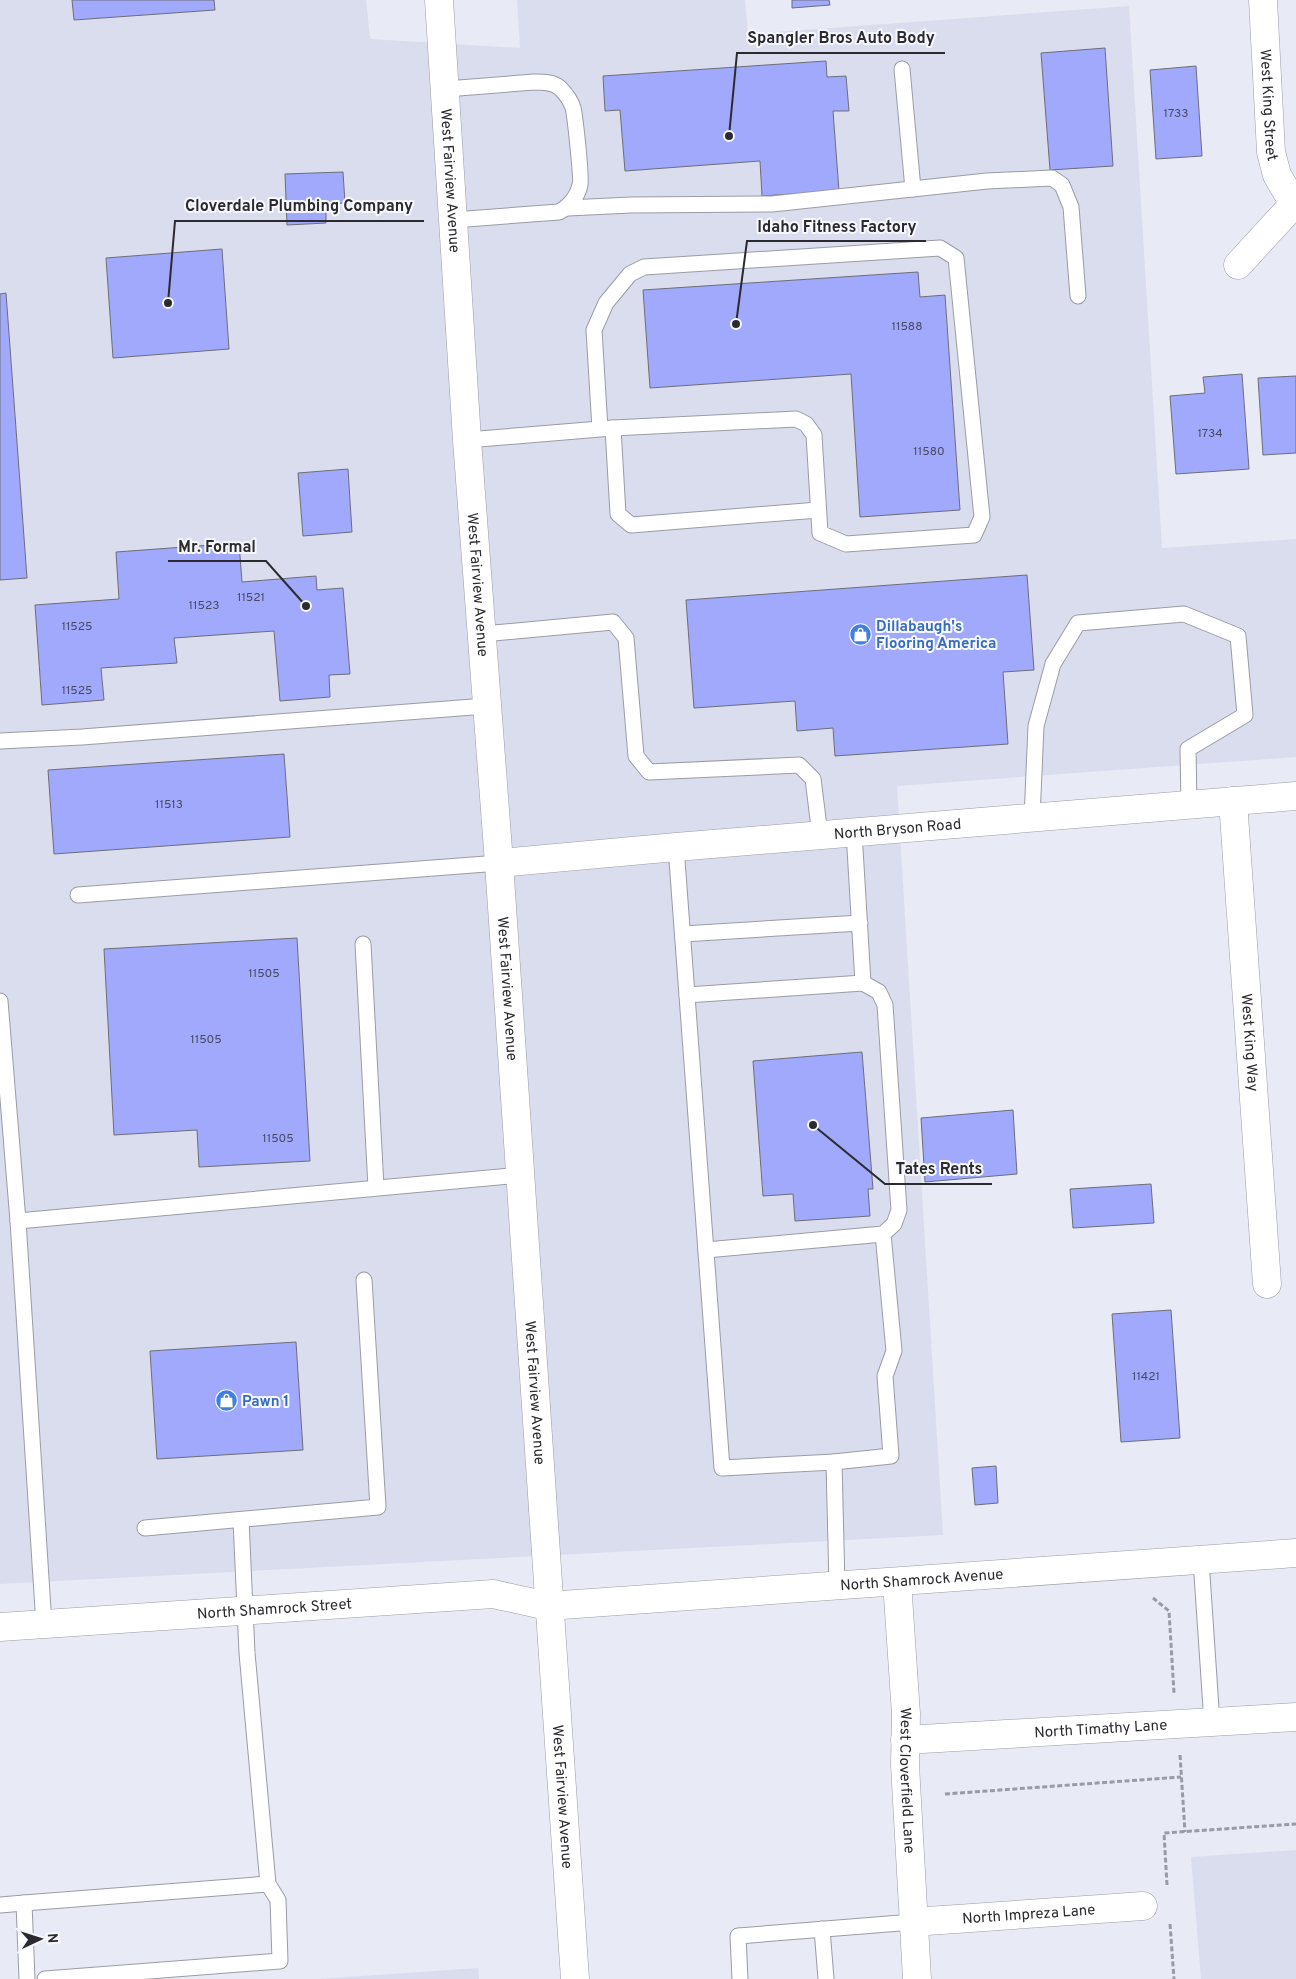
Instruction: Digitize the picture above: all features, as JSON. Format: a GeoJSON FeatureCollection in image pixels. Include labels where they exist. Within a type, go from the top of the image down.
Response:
{"type":"FeatureCollection","features":[{"type":"Feature","properties":{"kind":"street","name":"West Fairview Avenue"},"geometry":{"type":"LineString","coordinates":[[439,0],[467,440],[483,634],[486,706],[499,863],[548,1606],[575,1979]]}},
{"type":"Feature","properties":{"kind":"street","name":"West King Street"},"geometry":{"type":"LineString","coordinates":[[1264,0],[1272,152],[1277,175],[1295,205]]}},
{"type":"Feature","properties":{"kind":"street"},"geometry":{"type":"LineString","coordinates":[[1238,265],[1295,205]]}},
{"type":"Feature","properties":{"kind":"street","name":"North Bryson Road"},"geometry":{"type":"LineString","coordinates":[[499,863],[1296,796]]}},
{"type":"Feature","properties":{"kind":"street","name":"West King Way"},"geometry":{"type":"LineString","coordinates":[[1233,801],[1267,1284]]}},
{"type":"Feature","properties":{"kind":"street","name":"North Shamrock Avenue"},"geometry":{"type":"LineString","coordinates":[[548,1606],[1296,1553]]}},
{"type":"Feature","properties":{"kind":"street","name":"West Cloverfield Lane"},"geometry":{"type":"LineString","coordinates":[[897,1582],[906,1714],[905,1765],[917,1979]]}},
{"type":"Feature","properties":{"kind":"street","name":"North Shamrock Street"},"geometry":{"type":"LineString","coordinates":[[0,1627],[493,1594],[548,1606]]}},
{"type":"Feature","properties":{"kind":"street","name":"North Timathy Lane"},"geometry":{"type":"LineString","coordinates":[[905,1740],[1296,1717]]}},
{"type":"Feature","properties":{"kind":"street","name":"North Impreza Lane"},"geometry":{"type":"LineString","coordinates":[[913,1922],[1144,1906]]}},
{"type":"Feature","properties":{"kind":"lane"},"geometry":{"type":"LineString","coordinates":[[902,69],[913,189]]}},
{"type":"Feature","properties":{"kind":"lane"},"geometry":{"type":"LineString","coordinates":[[446,89],[547,82],[559,88],[567,95],[573,107],[581,184],[568,208]]}},
{"type":"Feature","properties":{"kind":"lane"},"geometry":{"type":"LineString","coordinates":[[453,220],[559,212],[568,208],[631,205],[772,204],[987,181],[1052,178],[1062,184],[1070,207],[1078,296]]}},
{"type":"Feature","properties":{"kind":"lane"},"geometry":{"type":"LineString","coordinates":[[467,440],[607,429],[796,419],[806,424],[814,435],[820,533],[846,544],[974,535],[982,517],[956,258],[940,248],[644,267],[630,274],[606,303],[594,330],[607,429],[618,514],[631,525],[818,510]]}},
{"type":"Feature","properties":{"kind":"lane"},"geometry":{"type":"LineString","coordinates":[[1032,818],[1036,726],[1053,664],[1078,623],[1184,614],[1238,636],[1246,716],[1188,749],[1189,805]]}},
{"type":"Feature","properties":{"kind":"lane"},"geometry":{"type":"LineString","coordinates":[[483,634],[613,622],[626,638],[636,756],[650,772],[799,765],[813,779],[820,835]]}},
{"type":"Feature","properties":{"kind":"lane"},"geometry":{"type":"LineString","coordinates":[[0,741],[82,737],[486,706]]}},
{"type":"Feature","properties":{"kind":"lane"},"geometry":{"type":"LineString","coordinates":[[854,832],[863,983]]}},
{"type":"Feature","properties":{"kind":"lane"},"geometry":{"type":"LineString","coordinates":[[676,847],[722,1468],[834,1462],[891,1456],[885,1376],[894,1351],[883,1234]]}},
{"type":"Feature","properties":{"kind":"lane"},"geometry":{"type":"LineString","coordinates":[[78,896],[499,863]]}},
{"type":"Feature","properties":{"kind":"lane"},"geometry":{"type":"LineString","coordinates":[[682,934],[860,923]]}},
{"type":"Feature","properties":{"kind":"lane"},"geometry":{"type":"LineString","coordinates":[[363,944],[376,1187]]}},
{"type":"Feature","properties":{"kind":"lane"},"geometry":{"type":"LineString","coordinates":[[687,995],[863,983],[879,992],[886,1005],[899,1210],[894,1224],[883,1234],[706,1250]]}},
{"type":"Feature","properties":{"kind":"lane"},"geometry":{"type":"LineString","coordinates":[[0,1001],[18,1220],[44,1625]]}},
{"type":"Feature","properties":{"kind":"lane"},"geometry":{"type":"LineString","coordinates":[[18,1220],[520,1175]]}},
{"type":"Feature","properties":{"kind":"lane"},"geometry":{"type":"LineString","coordinates":[[145,1528],[378,1507],[364,1280]]}},
{"type":"Feature","properties":{"kind":"lane"},"geometry":{"type":"LineString","coordinates":[[834,1462],[837,1586]]}},
{"type":"Feature","properties":{"kind":"lane"},"geometry":{"type":"LineString","coordinates":[[45,1979],[280,1961],[278,1900],[268,1884],[245,1610],[241,1520]]}},
{"type":"Feature","properties":{"kind":"lane"},"geometry":{"type":"LineString","coordinates":[[1201,1560],[1212,1723]]}},
{"type":"Feature","properties":{"kind":"lane"},"geometry":{"type":"LineString","coordinates":[[0,1905],[268,1884]]}},
{"type":"Feature","properties":{"kind":"lane"},"geometry":{"type":"LineString","coordinates":[[24,1903],[27,1979]]}},
{"type":"Feature","properties":{"kind":"lane"},"geometry":{"type":"LineString","coordinates":[[740,1979],[738,1936],[913,1922]]}},
{"type":"Feature","properties":{"kind":"lane"},"geometry":{"type":"LineString","coordinates":[[822,1929],[826,1979]]}},
{"type":"Feature","properties":{"kind":"path"},"geometry":{"type":"LineString","coordinates":[[1154,1598],[1169,1611],[1175,1700]]}},
{"type":"Feature","properties":{"kind":"path"},"geometry":{"type":"LineString","coordinates":[[1180,1753],[1185,1832]]}},
{"type":"Feature","properties":{"kind":"path"},"geometry":{"type":"LineString","coordinates":[[945,1794],[1182,1777]]}},
{"type":"Feature","properties":{"kind":"path"},"geometry":{"type":"LineString","coordinates":[[1168,1892],[1164,1833],[1296,1824]]}},
{"type":"Feature","properties":{"kind":"path"},"geometry":{"type":"LineString","coordinates":[[1170,1921],[1174,1979]]}},
{"type":"Feature","properties":{"kind":"shaded area"},"geometry":{"type":"Polygon","coordinates":[[[0,0],[366,0],[370,39],[520,48],[517,0],[745,0],[748,34],[1129,6],[1162,548],[1296,539],[1296,757],[897,786],[943,1535],[0,1584],[0,0]]]}},
{"type":"Feature","properties":{"kind":"shaded area"},"geometry":{"type":"Polygon","coordinates":[[[1296,1850],[1296,1979],[1201,1979],[1191,1857],[1296,1850]]]}},
{"type":"Feature","properties":{"kind":"shaded area"},"geometry":{"type":"Polygon","coordinates":[[[478,1968],[479,1979],[319,1979],[478,1968]]]}},
{"type":"Feature","properties":{"kind":"building"},"geometry":{"type":"Polygon","coordinates":[[[72,0],[214,0],[215,10],[74,20],[72,0]]]}},
{"type":"Feature","properties":{"kind":"building"},"geometry":{"type":"Polygon","coordinates":[[[792,0],[829,0],[830,5],[792,8],[792,0]]]}},
{"type":"Feature","properties":{"kind":"building"},"geometry":{"type":"Polygon","coordinates":[[[1105,48],[1113,166],[1050,170],[1041,53],[1105,48]]]}},
{"type":"Feature","properties":{"kind":"building"},"geometry":{"type":"Polygon","coordinates":[[[826,61],[827,77],[846,76],[849,111],[833,111],[839,191],[762,196],[760,161],[625,171],[620,110],[605,111],[603,76],[826,61]]]}},
{"type":"Feature","properties":{"kind":"building"},"geometry":{"type":"Polygon","coordinates":[[[1196,66],[1202,156],[1156,159],[1150,70],[1196,66]]]}},
{"type":"Feature","properties":{"kind":"building"},"geometry":{"type":"Polygon","coordinates":[[[343,172],[345,203],[326,204],[326,223],[287,225],[285,174],[343,172]]]}},
{"type":"Feature","properties":{"kind":"building"},"geometry":{"type":"Polygon","coordinates":[[[222,249],[229,349],[113,358],[106,258],[222,249]]]}},
{"type":"Feature","properties":{"kind":"building"},"geometry":{"type":"Polygon","coordinates":[[[918,272],[920,297],[945,295],[960,510],[860,517],[851,374],[650,388],[643,290],[918,272]]]}},
{"type":"Feature","properties":{"kind":"building"},"geometry":{"type":"Polygon","coordinates":[[[6,293],[27,578],[0,580],[0,294],[6,293]]]}},
{"type":"Feature","properties":{"kind":"building"},"geometry":{"type":"Polygon","coordinates":[[[1242,374],[1249,469],[1176,474],[1170,396],[1205,393],[1203,377],[1242,374]]]}},
{"type":"Feature","properties":{"kind":"building"},"geometry":{"type":"Polygon","coordinates":[[[1296,376],[1296,453],[1263,455],[1258,378],[1296,376]]]}},
{"type":"Feature","properties":{"kind":"building"},"geometry":{"type":"Polygon","coordinates":[[[348,469],[352,532],[303,536],[298,473],[348,469]]]}},
{"type":"Feature","properties":{"kind":"building"},"geometry":{"type":"Polygon","coordinates":[[[239,543],[242,582],[316,576],[317,590],[343,588],[350,674],[329,675],[330,697],[280,701],[274,631],[174,638],[177,663],[101,668],[104,700],[42,705],[35,605],[119,599],[116,552],[239,543]]]}},
{"type":"Feature","properties":{"kind":"building","name":"Dillabaugh's Flooring America"},"geometry":{"type":"Polygon","coordinates":[[[1027,575],[1034,670],[1003,672],[1008,744],[835,756],[833,728],[797,731],[795,701],[694,708],[686,600],[1027,575]]]}},
{"type":"Feature","properties":{"kind":"building"},"geometry":{"type":"Polygon","coordinates":[[[284,754],[290,837],[54,854],[48,770],[284,754]]]}},
{"type":"Feature","properties":{"kind":"building"},"geometry":{"type":"Polygon","coordinates":[[[297,938],[310,1161],[199,1167],[197,1130],[114,1135],[104,949],[297,938]]]}},
{"type":"Feature","properties":{"kind":"building"},"geometry":{"type":"Polygon","coordinates":[[[862,1052],[873,1189],[868,1189],[870,1216],[795,1221],[793,1194],[763,1196],[753,1061],[862,1052]]]}},
{"type":"Feature","properties":{"kind":"building"},"geometry":{"type":"Polygon","coordinates":[[[1013,1110],[1017,1174],[925,1182],[921,1118],[1013,1110]]]}},
{"type":"Feature","properties":{"kind":"building"},"geometry":{"type":"Polygon","coordinates":[[[1151,1184],[1154,1223],[1073,1228],[1070,1189],[1151,1184]]]}},
{"type":"Feature","properties":{"kind":"building"},"geometry":{"type":"Polygon","coordinates":[[[1171,1310],[1180,1438],[1121,1442],[1112,1314],[1171,1310]]]}},
{"type":"Feature","properties":{"kind":"building","name":"Pawn 1"},"geometry":{"type":"Polygon","coordinates":[[[296,1342],[303,1450],[157,1459],[150,1351],[296,1342]]]}},
{"type":"Feature","properties":{"kind":"building"},"geometry":{"type":"Polygon","coordinates":[[[996,1466],[998,1503],[975,1505],[972,1468],[996,1466]]]}},
{"type":"Feature","properties":{"kind":"place","name":"Spangler Bros Auto Body"},"geometry":{"type":"Point","coordinates":[729,136]}},
{"type":"Feature","properties":{"kind":"place","name":"Cloverdale Plumbing Company"},"geometry":{"type":"Point","coordinates":[168,303]}},
{"type":"Feature","properties":{"kind":"place","name":"Idaho Fitness Factory"},"geometry":{"type":"Point","coordinates":[736,324]}},
{"type":"Feature","properties":{"kind":"place","name":"Mr. Formal"},"geometry":{"type":"Point","coordinates":[306,606]}},
{"type":"Feature","properties":{"kind":"place","name":"Dillabaugh's Flooring America"},"geometry":{"type":"Point","coordinates":[860,635]}},
{"type":"Feature","properties":{"kind":"place","name":"Tates Rents"},"geometry":{"type":"Point","coordinates":[813,1125]}},
{"type":"Feature","properties":{"kind":"place","name":"Pawn 1"},"geometry":{"type":"Point","coordinates":[226,1401]}}]}
